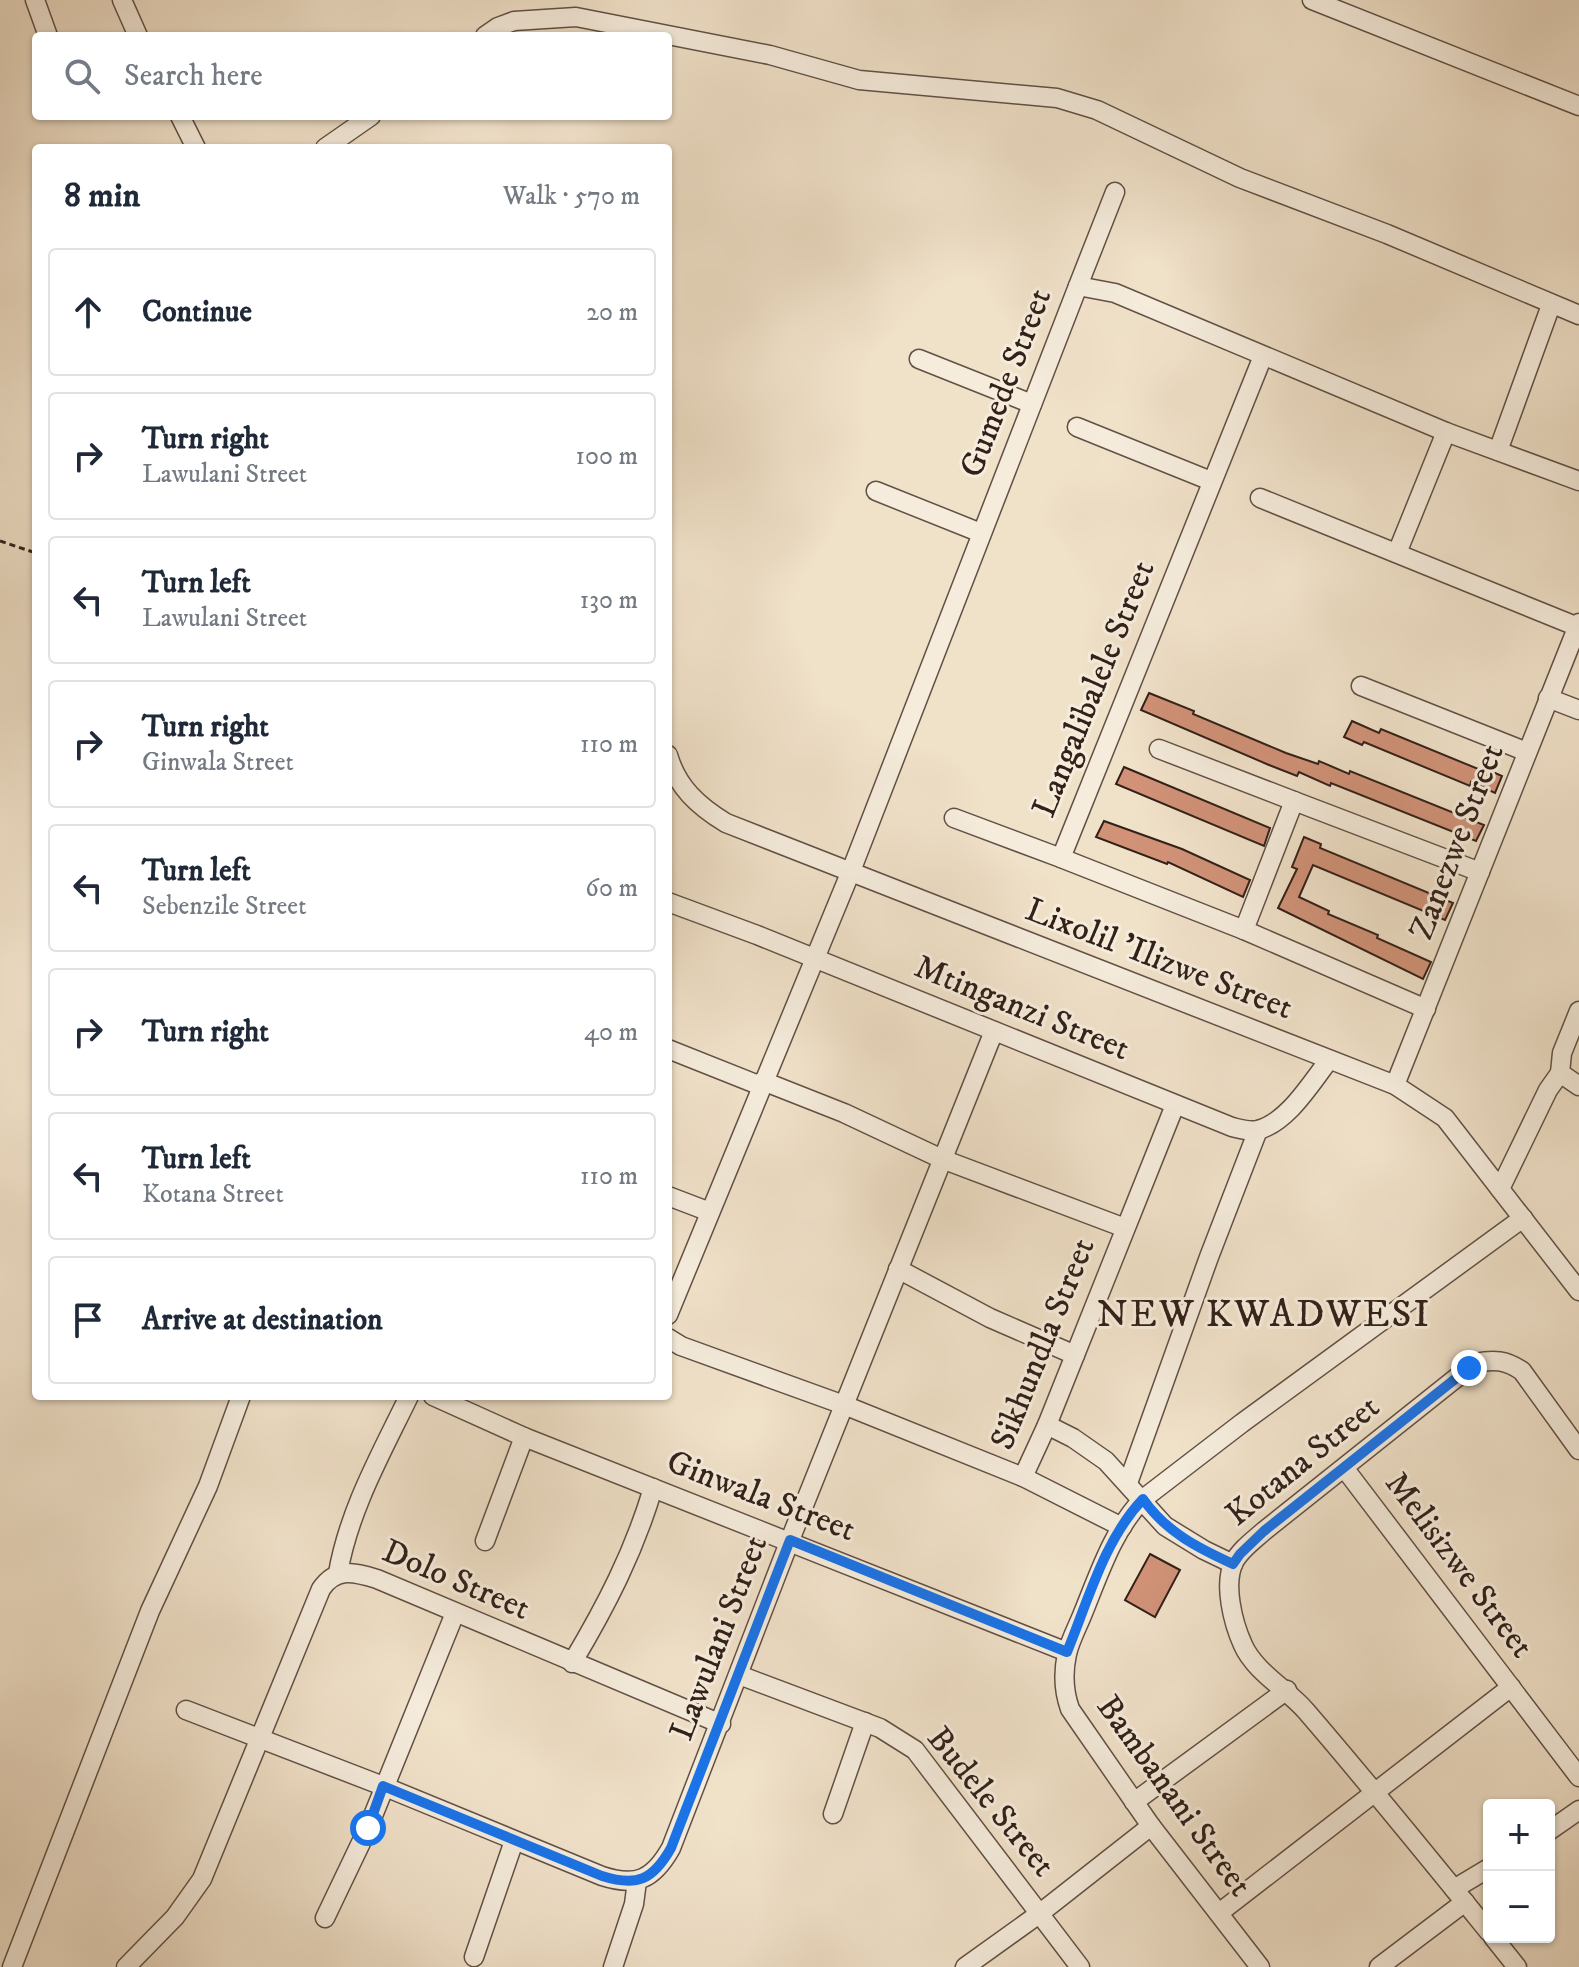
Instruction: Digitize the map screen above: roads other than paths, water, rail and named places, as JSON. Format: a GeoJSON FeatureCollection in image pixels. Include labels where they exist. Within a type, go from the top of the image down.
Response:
{"type":"FeatureCollection","features":[{"type":"Feature","properties":{"kind":"street"},"geometry":{"type":"LineString","coordinates":[[35,0],[47,32]]}},
{"type":"Feature","properties":{"kind":"street"},"geometry":{"type":"LineString","coordinates":[[122,0],[136,32]]}},
{"type":"Feature","properties":{"kind":"street"},"geometry":{"type":"LineString","coordinates":[[1312,0],[1579,106]]}},
{"type":"Feature","properties":{"kind":"street"},"geometry":{"type":"LineString","coordinates":[[491,32],[514,21],[576,17],[653,32]]}},
{"type":"Feature","properties":{"kind":"street"},"geometry":{"type":"LineString","coordinates":[[672,36],[770,55],[859,80],[1057,98],[1097,110],[1240,178],[1401,240],[1579,315]]}},
{"type":"Feature","properties":{"kind":"street"},"geometry":{"type":"LineString","coordinates":[[182,120],[194,144]]}},
{"type":"Feature","properties":{"kind":"street"},"geometry":{"type":"LineString","coordinates":[[331,144],[365,120]]}},
{"type":"Feature","properties":{"kind":"street"},"geometry":{"type":"LineString","coordinates":[[1078,286],[1115,192]]}},
{"type":"Feature","properties":{"kind":"street","name":"Gumede Street"},"geometry":{"type":"LineString","coordinates":[[851,871],[1078,286],[1115,293],[1446,432],[1579,481]]}},
{"type":"Feature","properties":{"kind":"street"},"geometry":{"type":"LineString","coordinates":[[1498,451],[1551,305]]}},
{"type":"Feature","properties":{"kind":"street","name":"Langalibalele Street"},"geometry":{"type":"LineString","coordinates":[[1263,356],[1061,858],[1244,930],[1426,1009]]}},
{"type":"Feature","properties":{"kind":"street"},"geometry":{"type":"LineString","coordinates":[[919,359],[1032,404]]}},
{"type":"Feature","properties":{"kind":"street"},"geometry":{"type":"LineString","coordinates":[[1077,427],[1211,481]]}},
{"type":"Feature","properties":{"kind":"street"},"geometry":{"type":"LineString","coordinates":[[1397,553],[1446,432]]}},
{"type":"Feature","properties":{"kind":"street"},"geometry":{"type":"LineString","coordinates":[[876,491],[981,533]]}},
{"type":"Feature","properties":{"kind":"street"},"geometry":{"type":"LineString","coordinates":[[1260,498],[1578,625]]}},
{"type":"Feature","properties":{"kind":"street","name":"Zanezwe Street"},"geometry":{"type":"LineString","coordinates":[[1395,1085],[1578,625]]}},
{"type":"Feature","properties":{"kind":"street"},"geometry":{"type":"LineString","coordinates":[[1361,686],[1527,752]]}},
{"type":"Feature","properties":{"kind":"street"},"geometry":{"type":"LineString","coordinates":[[1548,698],[1579,710]]}},
{"type":"Feature","properties":{"kind":"street"},"geometry":{"type":"LineString","coordinates":[[1159,749],[1480,872]]}},
{"type":"Feature","properties":{"kind":"street","name":"Lixolil 'Ilizwe Street"},"geometry":{"type":"LineString","coordinates":[[672,766],[694,801],[726,823],[1395,1085],[1445,1118],[1579,1291]]}},
{"type":"Feature","properties":{"kind":"street"},"geometry":{"type":"LineString","coordinates":[[672,793],[694,801]]}},
{"type":"Feature","properties":{"kind":"street"},"geometry":{"type":"LineString","coordinates":[[1244,930],[1294,801]]}},
{"type":"Feature","properties":{"kind":"street"},"geometry":{"type":"LineString","coordinates":[[954,818],[1061,858]]}},
{"type":"Feature","properties":{"kind":"street"},"geometry":{"type":"LineString","coordinates":[[672,1305],[851,871]]}},
{"type":"Feature","properties":{"kind":"street","name":"Mtinganzi Street"},"geometry":{"type":"LineString","coordinates":[[672,904],[813,957],[1175,1105],[1232,1127],[1258,1130]]}},
{"type":"Feature","properties":{"kind":"street"},"geometry":{"type":"LineString","coordinates":[[1500,1189],[1548,1090],[1560,1073],[1562,1053],[1579,1011]]}},
{"type":"Feature","properties":{"kind":"street","name":"Lawulani Street"},"geometry":{"type":"LineString","coordinates":[[637,1881],[657,1869],[671,1848],[790,1540],[994,1031]]}},
{"type":"Feature","properties":{"kind":"street"},"geometry":{"type":"LineString","coordinates":[[672,1050],[844,1113],[942,1159],[1125,1228]]}},
{"type":"Feature","properties":{"kind":"street"},"geometry":{"type":"LineString","coordinates":[[1128,1483],[1258,1130],[1290,1109],[1329,1060]]}},
{"type":"Feature","properties":{"kind":"street"},"geometry":{"type":"LineString","coordinates":[[1560,1073],[1579,1086]]}},
{"type":"Feature","properties":{"kind":"street","name":"Sikhundla Street"},"geometry":{"type":"LineString","coordinates":[[672,1340],[1023,1477],[1047,1425],[1175,1105]]}},
{"type":"Feature","properties":{"kind":"street"},"geometry":{"type":"LineString","coordinates":[[672,1198],[710,1212]]}},
{"type":"Feature","properties":{"kind":"street"},"geometry":{"type":"LineString","coordinates":[[1067,1652],[1100,1570],[1122,1527],[1143,1499],[1523,1218]]}},
{"type":"Feature","properties":{"kind":"street"},"geometry":{"type":"LineString","coordinates":[[898,1269],[990,1318],[1075,1355]]}},
{"type":"Feature","properties":{"kind":"street","name":"Kotana Street"},"geometry":{"type":"LineString","coordinates":[[1483,1925],[1287,1690],[1267,1674],[1244,1647],[1236,1626],[1230,1589],[1233,1564],[1264,1531],[1469,1368],[1485,1361],[1500,1360],[1522,1371],[1579,1450]]}},
{"type":"Feature","properties":{"kind":"street"},"geometry":{"type":"LineString","coordinates":[[12,1967],[150,1611],[208,1486],[240,1400]]}},
{"type":"Feature","properties":{"kind":"street"},"geometry":{"type":"LineString","coordinates":[[338,1573],[354,1511],[407,1400]]}},
{"type":"Feature","properties":{"kind":"street","name":"Ginwala Street"},"geometry":{"type":"LineString","coordinates":[[442,1400],[524,1437],[1067,1652]]}},
{"type":"Feature","properties":{"kind":"street"},"geometry":{"type":"LineString","coordinates":[[1047,1425],[1092,1449],[1128,1483],[1165,1526],[1233,1564]]}},
{"type":"Feature","properties":{"kind":"street"},"geometry":{"type":"LineString","coordinates":[[485,1541],[524,1437]]}},
{"type":"Feature","properties":{"kind":"street","name":"Melisizwe Street"},"geometry":{"type":"LineString","coordinates":[[1345,1469],[1579,1777]]}},
{"type":"Feature","properties":{"kind":"street"},"geometry":{"type":"LineString","coordinates":[[1023,1477],[1122,1527]]}},
{"type":"Feature","properties":{"kind":"street"},"geometry":{"type":"LineString","coordinates":[[572,1663],[621,1578],[653,1488]]}},
{"type":"Feature","properties":{"kind":"street","name":"Dolo Street"},"geometry":{"type":"LineString","coordinates":[[126,1967],[175,1917],[202,1879],[321,1589],[331,1576],[338,1573],[377,1579],[721,1724]]}},
{"type":"Feature","properties":{"kind":"street"},"geometry":{"type":"LineString","coordinates":[[325,1918],[368,1828],[455,1613]]}},
{"type":"Feature","properties":{"kind":"street","name":"Bambanani Street"},"geometry":{"type":"LineString","coordinates":[[1067,1652],[1066,1692],[1070,1709],[1151,1826],[1260,1967]]}},
{"type":"Feature","properties":{"kind":"street","name":"Budele Street"},"geometry":{"type":"LineString","coordinates":[[739,1675],[865,1722],[897,1737],[915,1750],[1080,1967]]}},
{"type":"Feature","properties":{"kind":"street"},"geometry":{"type":"LineString","coordinates":[[1219,1913],[1511,1687]]}},
{"type":"Feature","properties":{"kind":"street"},"geometry":{"type":"LineString","coordinates":[[1134,1802],[1287,1690]]}},
{"type":"Feature","properties":{"kind":"street"},"geometry":{"type":"LineString","coordinates":[[186,1710],[383,1786],[602,1876],[619,1881],[637,1881],[634,1904],[613,1967]]}},
{"type":"Feature","properties":{"kind":"street"},"geometry":{"type":"LineString","coordinates":[[833,1814],[865,1722]]}},
{"type":"Feature","properties":{"kind":"street"},"geometry":{"type":"LineString","coordinates":[[1555,1827],[1579,1810]]}},
{"type":"Feature","properties":{"kind":"street"},"geometry":{"type":"LineString","coordinates":[[965,1967],[1039,1914],[1151,1826]]}},
{"type":"Feature","properties":{"kind":"street"},"geometry":{"type":"LineString","coordinates":[[474,1957],[514,1841]]}},
{"type":"Feature","properties":{"kind":"street"},"geometry":{"type":"LineString","coordinates":[[1379,1967],[1486,1871]]}},
{"type":"Feature","properties":{"kind":"street","name":"Kotana Street"},"geometry":{"type":"LineString","coordinates":[[1498,1943],[1517,1967]]}},
{"type":"Feature","properties":{"kind":"district","name":"NEW KWADWESI"},"geometry":{"type":"Point","coordinates":[1264,1315]}}]}
